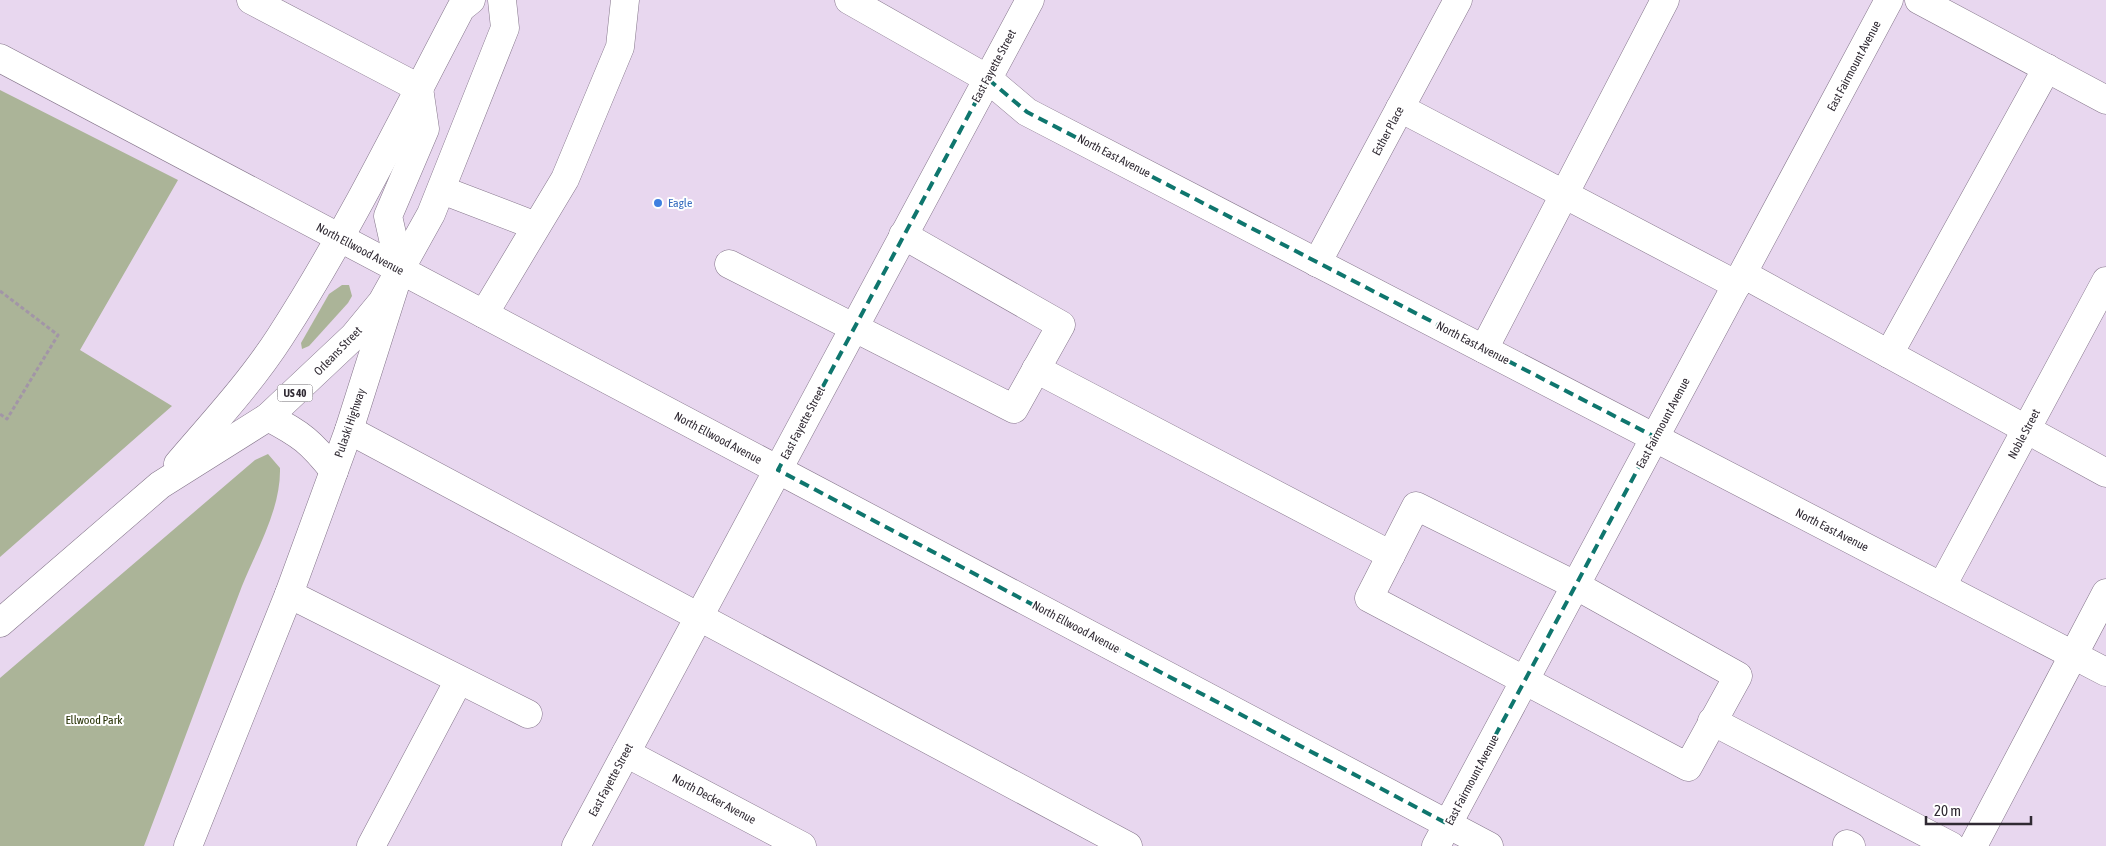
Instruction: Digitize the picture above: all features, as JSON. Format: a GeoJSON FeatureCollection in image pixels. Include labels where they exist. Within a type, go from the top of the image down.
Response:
{"type":"FeatureCollection","features":[{"type":"Feature","properties":{"kind":"street"},"geometry":{"type":"LineString","coordinates":[[251,0],[419,88],[425,129],[388,216],[400,270]]}},
{"type":"Feature","properties":{"kind":"street","name":"US 40"},"geometry":{"type":"LineString","coordinates":[[339,238],[461,8],[471,0]]}},
{"type":"Feature","properties":{"kind":"street","name":"Pulaski Highway"},"geometry":{"type":"LineString","coordinates":[[188,846],[289,594],[349,430],[400,270],[442,190],[505,28],[502,0]]}},
{"type":"Feature","properties":{"kind":"street"},"geometry":{"type":"LineString","coordinates":[[484,314],[565,179],[620,47],[625,0]]}},
{"type":"Feature","properties":{"kind":"street","name":"North East Avenue"},"geometry":{"type":"LineString","coordinates":[[850,0],[988,79],[1027,112],[2106,672]]}},
{"type":"Feature","properties":{"kind":"street","name":"East Fayette Street"},"geometry":{"type":"LineString","coordinates":[[576,846],[1030,0]]}},
{"type":"Feature","properties":{"kind":"street","name":"Esther Place"},"geometry":{"type":"LineString","coordinates":[[1317,263],[1458,0]]}},
{"type":"Feature","properties":{"kind":"street"},"geometry":{"type":"LineString","coordinates":[[1484,349],[1665,0]]}},
{"type":"Feature","properties":{"kind":"street","name":"East Fairmount Avenue"},"geometry":{"type":"LineString","coordinates":[[1442,835],[1889,0]]}},
{"type":"Feature","properties":{"kind":"street"},"geometry":{"type":"LineString","coordinates":[[1919,0],[2106,100]]}},
{"type":"Feature","properties":{"kind":"street","name":"North Ellwood Avenue"},"geometry":{"type":"LineString","coordinates":[[0,58],[778,470],[1442,835],[1490,846]]}},
{"type":"Feature","properties":{"kind":"street"},"geometry":{"type":"LineString","coordinates":[[1889,354],[2047,68]]}},
{"type":"Feature","properties":{"kind":"street"},"geometry":{"type":"LineString","coordinates":[[1400,108],[1564,194],[1889,354],[2106,473]]}},
{"type":"Feature","properties":{"kind":"street"},"geometry":{"type":"LineString","coordinates":[[442,190],[536,226]]}},
{"type":"Feature","properties":{"kind":"street"},"geometry":{"type":"LineString","coordinates":[[729,264],[1014,409],[1061,326],[903,235]]}},
{"type":"Feature","properties":{"kind":"street","name":"Orleans Street"},"geometry":{"type":"LineString","coordinates":[[160,485],[240,390],[279,338],[339,238]]}},
{"type":"Feature","properties":{"kind":"street","name":"Orleans Street"},"geometry":{"type":"LineString","coordinates":[[0,623],[160,485],[268,417],[332,359],[354,336],[382,302],[400,270]]}},
{"type":"Feature","properties":{"kind":"street","name":"Noble Street"},"geometry":{"type":"LineString","coordinates":[[1942,586],[2106,281]]}},
{"type":"Feature","properties":{"kind":"street"},"geometry":{"type":"LineString","coordinates":[[1036,369],[1391,555]]}},
{"type":"Feature","properties":{"kind":"street"},"geometry":{"type":"LineString","coordinates":[[268,417],[313,444],[334,470]]}},
{"type":"Feature","properties":{"kind":"street"},"geometry":{"type":"LineString","coordinates":[[349,430],[1128,846]]}},
{"type":"Feature","properties":{"kind":"street"},"geometry":{"type":"LineString","coordinates":[[1416,506],[1576,585],[1738,676],[1688,767],[1368,598],[1416,506]]}},
{"type":"Feature","properties":{"kind":"street"},"geometry":{"type":"LineString","coordinates":[[1973,846],[2106,593]]}},
{"type":"Feature","properties":{"kind":"street"},"geometry":{"type":"LineString","coordinates":[[289,594],[528,714]]}},
{"type":"Feature","properties":{"kind":"street"},"geometry":{"type":"LineString","coordinates":[[372,846],[459,680]]}},
{"type":"Feature","properties":{"kind":"street"},"geometry":{"type":"LineString","coordinates":[[1712,721],[1951,846]]}},
{"type":"Feature","properties":{"kind":"street","name":"North Decker Avenue"},"geometry":{"type":"LineString","coordinates":[[626,753],[802,846]]}},
{"type":"Feature","properties":{"kind":"path"},"geometry":{"type":"LineString","coordinates":[[0,291],[58,334],[6,419],[0,414]]}},
{"type":"Feature","properties":{"kind":"highlighted area"},"geometry":{"type":"Polygon","coordinates":[[[988,79],[1027,112],[1655,437],[1448,824],[778,470],[988,79]]]}},
{"type":"Feature","properties":{"kind":"green space"},"geometry":{"type":"Polygon","coordinates":[[[0,90],[178,180],[80,350],[172,406],[0,557],[0,90]]]}},
{"type":"Feature","properties":{"kind":"green space"},"geometry":{"type":"Polygon","coordinates":[[[342,285],[349,285],[352,296],[348,303],[309,346],[302,349],[301,343],[329,294],[342,285]]]}},
{"type":"Feature","properties":{"kind":"green space","name":"Ellwood Park"},"geometry":{"type":"Polygon","coordinates":[[[268,454],[280,468],[277,499],[261,543],[242,586],[144,846],[0,846],[0,678],[255,460],[268,454]]]}},
{"type":"Feature","properties":{"kind":"place","name":"Eagle"},"geometry":{"type":"Point","coordinates":[658,203]}}]}
